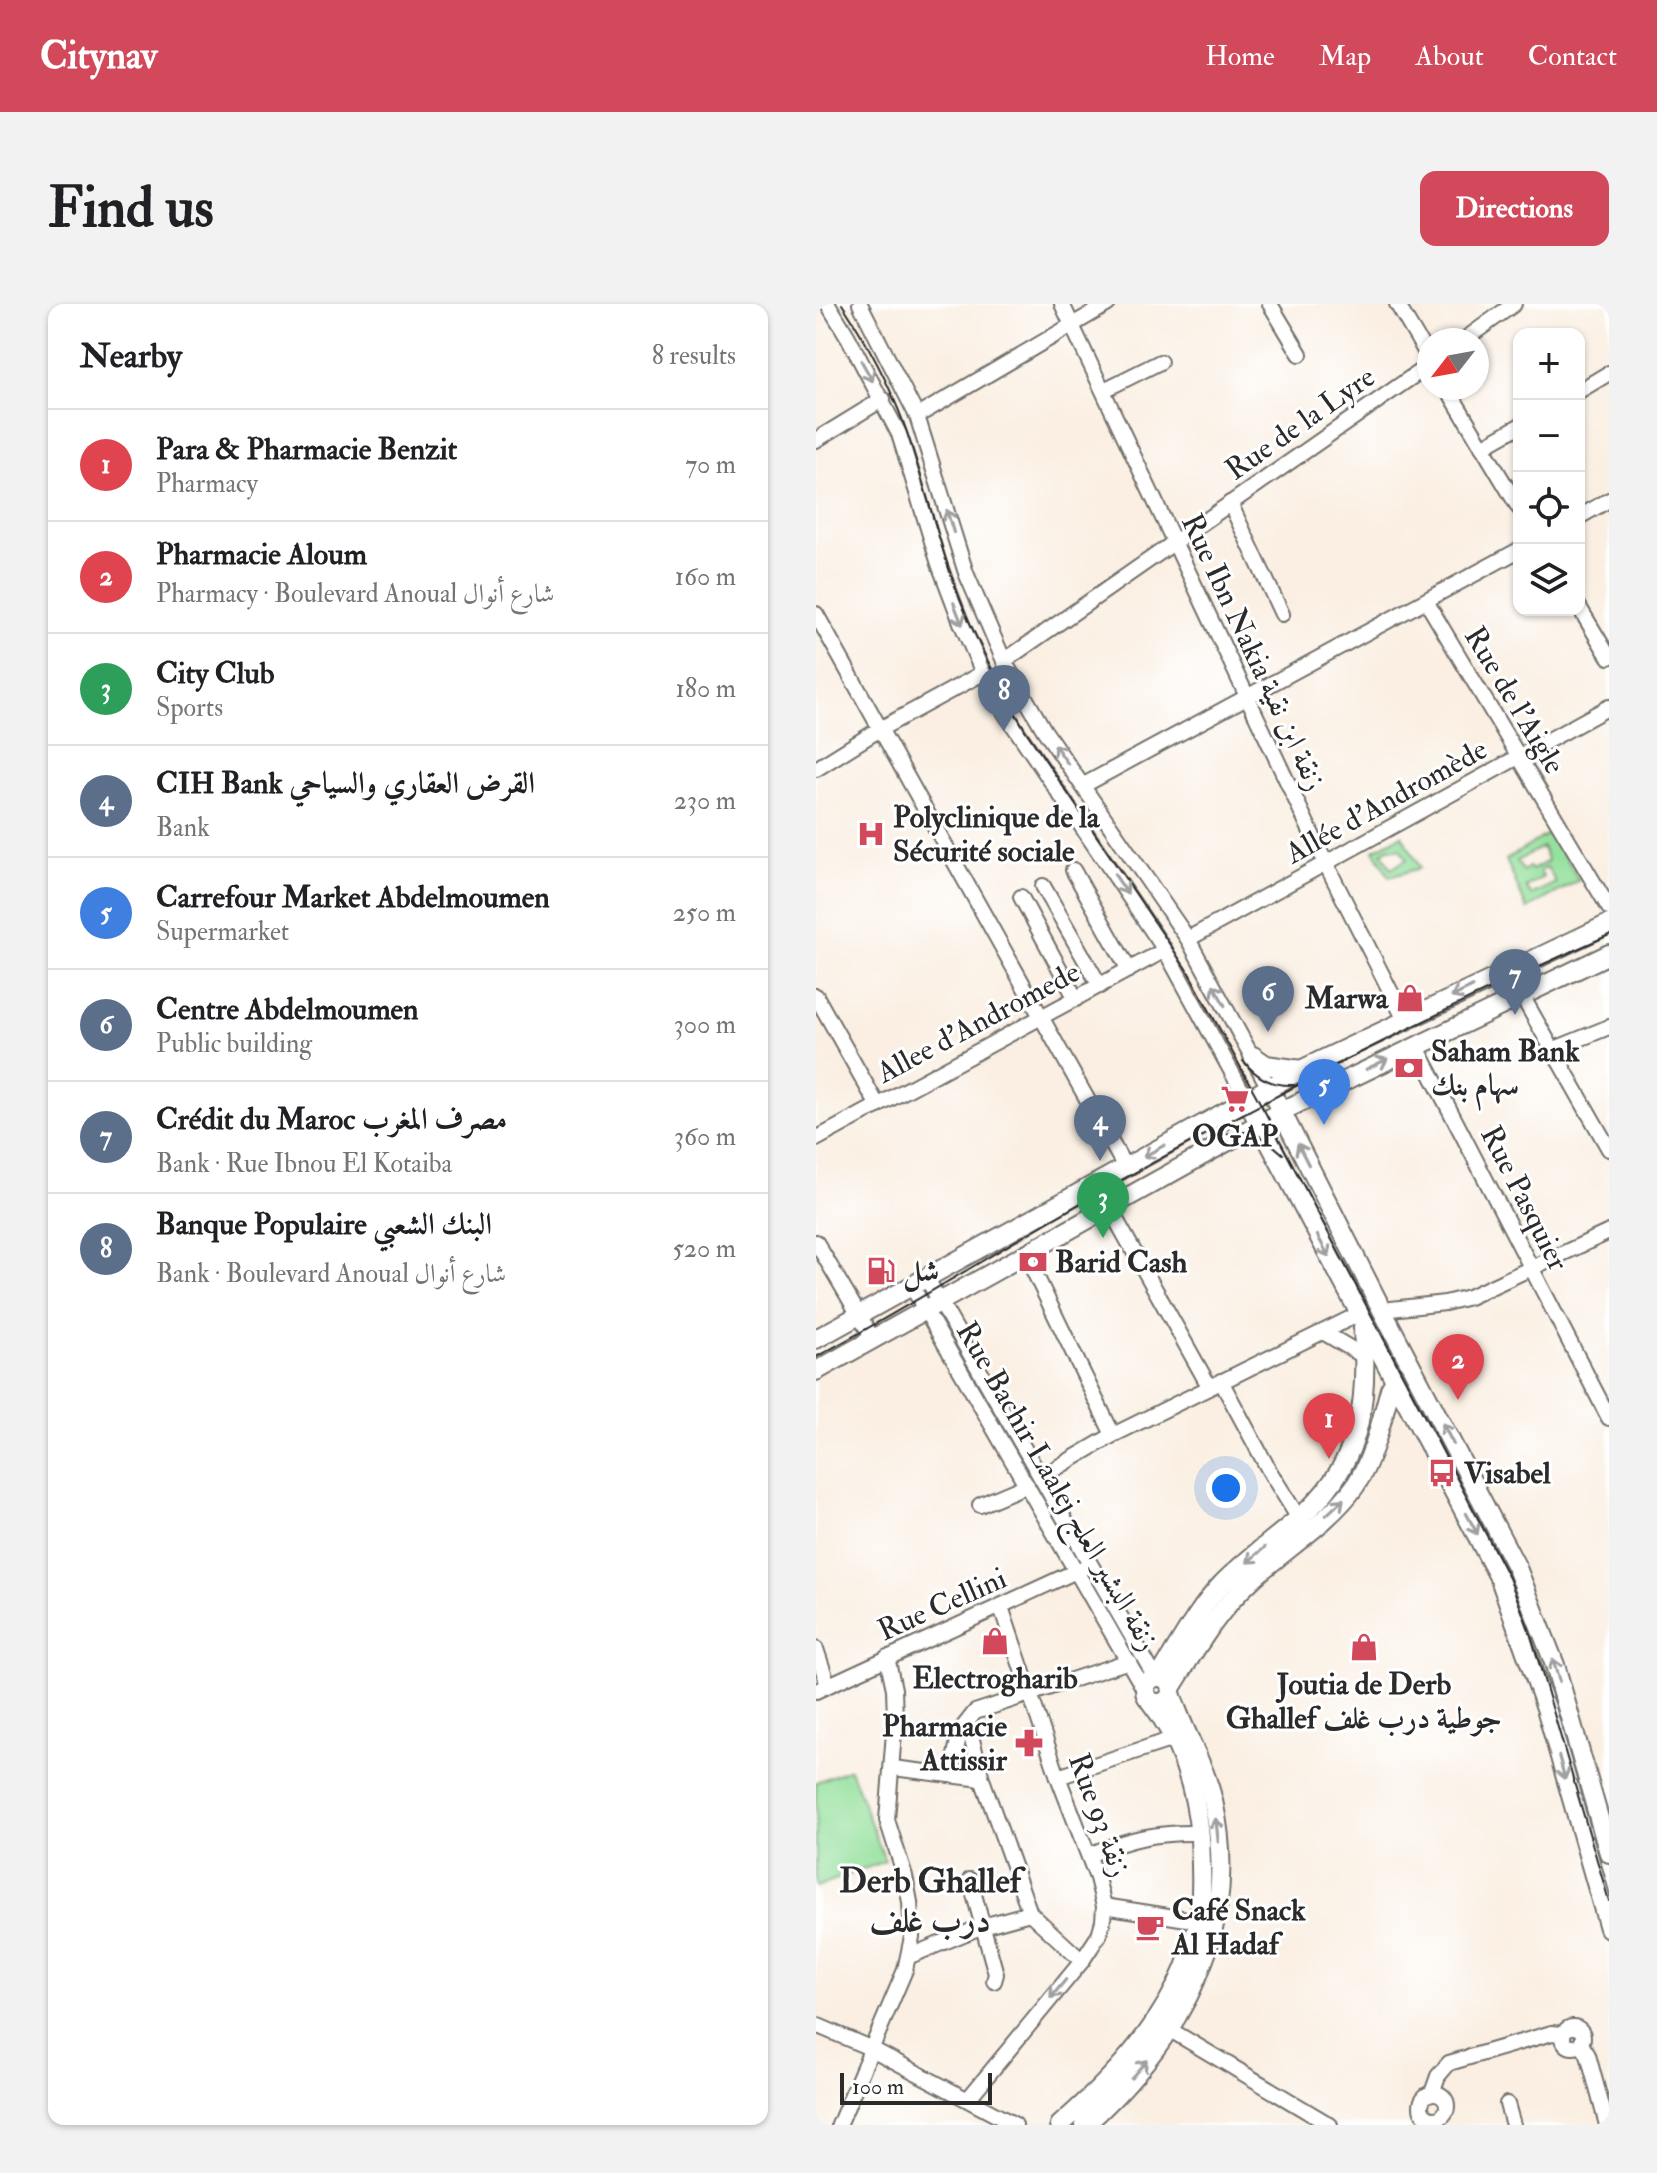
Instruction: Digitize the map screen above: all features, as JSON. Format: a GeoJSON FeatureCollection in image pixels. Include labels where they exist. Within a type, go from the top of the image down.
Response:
{"type":"FeatureCollection","features":[{"type":"Feature","properties":{"kind":"main road"},"geometry":{"type":"LineString","coordinates":[[816,1339],[1301,1070],[1609,924]]}},
{"type":"Feature","properties":{"kind":"main road"},"geometry":{"type":"LineString","coordinates":[[816,1371],[1282,1111],[1609,954]]}},
{"type":"Feature","properties":{"kind":"main road"},"geometry":{"type":"LineString","coordinates":[[1253,1056],[1266,1065],[1301,1070]]}},
{"type":"Feature","properties":{"kind":"main road"},"geometry":{"type":"LineString","coordinates":[[1269,1088],[1517,1568],[1554,1662],[1609,1853]]}},
{"type":"Feature","properties":{"kind":"main road"},"geometry":{"type":"LineString","coordinates":[[1247,1100],[1508,1596],[1546,1708],[1609,1928]]}},
{"type":"Feature","properties":{"kind":"main road"},"geometry":{"type":"LineString","coordinates":[[1234,1137],[1261,1144],[1286,1177]]}},
{"type":"Feature","properties":{"kind":"main road"},"geometry":{"type":"LineString","coordinates":[[1303,1525],[1349,1456],[1360,1420],[1365,1357],[1361,1318]]}},
{"type":"Feature","properties":{"kind":"main road"},"geometry":{"type":"LineString","coordinates":[[1207,1922],[1193,1794],[1158,1688],[1196,1618],[1223,1584],[1348,1495],[1374,1446],[1395,1381]]}},
{"type":"Feature","properties":{"kind":"main road"},"geometry":{"type":"LineString","coordinates":[[1085,2125],[1138,2071],[1203,1962],[1207,1922],[1219,1878],[1215,1811],[1208,1786],[1158,1688]]}},
{"type":"Feature","properties":{"kind":"main road"},"geometry":{"type":"LineString","coordinates":[[1060,2125],[1164,2026]]}},
{"type":"Feature","properties":{"kind":"street"},"geometry":{"type":"LineString","coordinates":[[828,304],[883,399],[911,470],[939,564],[983,673],[1005,713],[1165,950],[1247,1100]]}},
{"type":"Feature","properties":{"kind":"street"},"geometry":{"type":"LineString","coordinates":[[860,304],[917,416],[966,573],[1004,661],[1031,709],[1188,939],[1269,1088]]}},
{"type":"Feature","properties":{"kind":"street","name":"Rue Ibn Nakia زنقة ابن نقية"},"geometry":{"type":"LineString","coordinates":[[1062,304],[1246,698],[1405,1020]]}},
{"type":"Feature","properties":{"kind":"street"},"geometry":{"type":"LineString","coordinates":[[917,416],[1108,304]]}},
{"type":"Feature","properties":{"kind":"street"},"geometry":{"type":"LineString","coordinates":[[1270,304],[1300,354]]}},
{"type":"Feature","properties":{"kind":"street"},"geometry":{"type":"LineString","coordinates":[[1397,304],[1417,338]]}},
{"type":"Feature","properties":{"kind":"street"},"geometry":{"type":"LineString","coordinates":[[1481,328],[1514,304]]}},
{"type":"Feature","properties":{"kind":"street"},"geometry":{"type":"LineString","coordinates":[[1104,390],[1160,362]]}},
{"type":"Feature","properties":{"kind":"street","name":"Rue de la Lyre"},"geometry":{"type":"LineString","coordinates":[[1004,661],[1417,373]]}},
{"type":"Feature","properties":{"kind":"street"},"geometry":{"type":"LineString","coordinates":[[1585,387],[1609,373]]}},
{"type":"Feature","properties":{"kind":"street"},"geometry":{"type":"LineString","coordinates":[[816,440],[883,399]]}},
{"type":"Feature","properties":{"kind":"street"},"geometry":{"type":"LineString","coordinates":[[1454,400],[1513,498]]}},
{"type":"Feature","properties":{"kind":"street"},"geometry":{"type":"LineString","coordinates":[[1482,447],[1513,429]]}},
{"type":"Feature","properties":{"kind":"street"},"geometry":{"type":"LineString","coordinates":[[1585,514],[1609,500]]}},
{"type":"Feature","properties":{"kind":"street"},"geometry":{"type":"LineString","coordinates":[[1230,503],[1282,614]]}},
{"type":"Feature","properties":{"kind":"street"},"geometry":{"type":"LineString","coordinates":[[1084,785],[1513,553]]}},
{"type":"Feature","properties":{"kind":"street","name":"Rue de l'Aigle"},"geometry":{"type":"LineString","coordinates":[[1426,601],[1609,908]]}},
{"type":"Feature","properties":{"kind":"street"},"geometry":{"type":"LineString","coordinates":[[816,614],[1125,1167]]}},
{"type":"Feature","properties":{"kind":"street"},"geometry":{"type":"LineString","coordinates":[[1584,616],[1609,657]]}},
{"type":"Feature","properties":{"kind":"street"},"geometry":{"type":"LineString","coordinates":[[816,769],[880,729],[983,673]]}},
{"type":"Feature","properties":{"kind":"street","name":"Allée d'Andromède"},"geometry":{"type":"LineString","coordinates":[[1188,939],[1609,707]]}},
{"type":"Feature","properties":{"kind":"street"},"geometry":{"type":"LineString","coordinates":[[1073,870],[1129,970]]}},
{"type":"Feature","properties":{"kind":"street"},"geometry":{"type":"LineString","coordinates":[[1043,886],[1100,986]]}},
{"type":"Feature","properties":{"kind":"street"},"geometry":{"type":"LineString","coordinates":[[1021,897],[1076,999]]}},
{"type":"Feature","properties":{"kind":"street","name":"Allee d'Andromede"},"geometry":{"type":"LineString","coordinates":[[816,1139],[1165,950]]}},
{"type":"Feature","properties":{"kind":"street"},"geometry":{"type":"LineString","coordinates":[[1521,994],[1609,1149]]}},
{"type":"Feature","properties":{"kind":"street"},"geometry":{"type":"LineString","coordinates":[[816,996],[878,1106]]}},
{"type":"Feature","properties":{"kind":"street"},"geometry":{"type":"LineString","coordinates":[[1552,1050],[1609,1027]]}},
{"type":"Feature","properties":{"kind":"street","name":"Rue Pasquier"},"geometry":{"type":"LineString","coordinates":[[1416,1045],[1609,1418]]}},
{"type":"Feature","properties":{"kind":"street"},"geometry":{"type":"LineString","coordinates":[[1109,1207],[1303,1525]]}},
{"type":"Feature","properties":{"kind":"street"},"geometry":{"type":"LineString","coordinates":[[1382,1310],[1457,1300],[1487,1290],[1609,1232]]}},
{"type":"Feature","properties":{"kind":"street"},"geometry":{"type":"LineString","coordinates":[[816,1242],[873,1339]]}},
{"type":"Feature","properties":{"kind":"street"},"geometry":{"type":"LineString","coordinates":[[1025,1253],[1113,1435]]}},
{"type":"Feature","properties":{"kind":"street","name":"Rue Bachir Laalej زنقة البشير العلج"},"geometry":{"type":"LineString","coordinates":[[919,1281],[1083,1568],[1158,1688]]}},
{"type":"Feature","properties":{"kind":"street"},"geometry":{"type":"LineString","coordinates":[[980,1505],[1034,1481],[1113,1435],[1215,1384],[1323,1332],[1361,1318]]}},
{"type":"Feature","properties":{"kind":"street"},"geometry":{"type":"LineString","coordinates":[[1323,1332],[1365,1357]]}},
{"type":"Feature","properties":{"kind":"street","name":"Rue Bachir Laalej زنقة البشير العلج"},"geometry":{"type":"LineString","coordinates":[[1083,1568],[1129,1661],[1158,1688]]}},
{"type":"Feature","properties":{"kind":"street","name":"Rue Cellini"},"geometry":{"type":"LineString","coordinates":[[822,1688],[1083,1568]]}},
{"type":"Feature","properties":{"kind":"street","name":"Rue 93 زنقة"},"geometry":{"type":"LineString","coordinates":[[968,2099],[1082,1961],[1099,1935],[1104,1906],[1089,1855],[1058,1777],[1001,1607]]}},
{"type":"Feature","properties":{"kind":"street"},"geometry":{"type":"LineString","coordinates":[[816,1649],[822,1688]]}},
{"type":"Feature","properties":{"kind":"street"},"geometry":{"type":"LineString","coordinates":[[843,2123],[870,2048],[897,1993],[910,1956],[912,1937],[910,1902],[887,1820],[893,1768],[895,1703],[887,1657]]}},
{"type":"Feature","properties":{"kind":"street"},"geometry":{"type":"LineString","coordinates":[[1082,1961],[1030,1913],[982,1779],[968,1724],[975,1712],[1129,1661]]}},
{"type":"Feature","properties":{"kind":"street"},"geometry":{"type":"LineString","coordinates":[[951,1775],[960,1731],[968,1724]]}},
{"type":"Feature","properties":{"kind":"street"},"geometry":{"type":"LineString","coordinates":[[1058,1777],[1173,1739]]}},
{"type":"Feature","properties":{"kind":"street"},"geometry":{"type":"LineString","coordinates":[[893,1768],[982,1779]]}},
{"type":"Feature","properties":{"kind":"street"},"geometry":{"type":"LineString","coordinates":[[1089,1855],[1160,1832],[1199,1833]]}},
{"type":"Feature","properties":{"kind":"street"},"geometry":{"type":"LineString","coordinates":[[970,1880],[996,1974],[994,1981]]}},
{"type":"Feature","properties":{"kind":"street"},"geometry":{"type":"LineString","coordinates":[[1104,1906],[1207,1922]]}},
{"type":"Feature","properties":{"kind":"street"},"geometry":{"type":"LineString","coordinates":[[910,1956],[983,1926],[1030,1913]]}},
{"type":"Feature","properties":{"kind":"street"},"geometry":{"type":"LineString","coordinates":[[816,2025],[870,2048],[1015,2125]]}},
{"type":"Feature","properties":{"kind":"street"},"geometry":{"type":"LineString","coordinates":[[1164,2026],[1330,2125]]}},
{"type":"Feature","properties":{"kind":"street"},"geometry":{"type":"LineString","coordinates":[[1446,2121],[1446,2101],[1441,2095],[1432,2093],[1438,2076],[1449,2063],[1552,2033],[1563,2034],[1571,2027],[1578,2028],[1583,2037],[1581,2044],[1588,2055],[1607,2125]]}},
{"type":"Feature","properties":{"kind":"street"},"geometry":{"type":"LineString","coordinates":[[1507,2104],[1513,2125]]}},
{"type":"Feature","properties":{"kind":"green space"},"geometry":{"type":"Polygon","coordinates":[[[1551,832],[1579,880],[1527,909],[1506,860],[1551,832]],[[1542,847],[1517,861],[1523,871],[1529,867],[1532,870],[1548,861],[1542,847]],[[1547,867],[1540,871],[1543,877],[1526,887],[1531,895],[1556,883],[1547,867]]]}},
{"type":"Feature","properties":{"kind":"green space"},"geometry":{"type":"Polygon","coordinates":[[[1402,835],[1420,868],[1389,877],[1374,850],[1402,835]],[[1388,849],[1382,853],[1391,869],[1407,859],[1400,849],[1388,849]]]}},
{"type":"Feature","properties":{"kind":"green space"},"geometry":{"type":"Polygon","coordinates":[[[850,1769],[885,1861],[816,1887],[816,1782],[850,1769]]]}},
{"type":"Feature","properties":{"kind":"tram line"},"geometry":{"type":"LineString","coordinates":[[842,304],[876,362],[898,408],[951,575],[994,673],[1025,730],[1189,973],[1509,1578],[1529,1629],[1609,1901]]}},
{"type":"Feature","properties":{"kind":"tram line"},"geometry":{"type":"LineString","coordinates":[[816,1357],[1105,1189],[1229,1121],[1417,1024],[1609,935]]}},
{"type":"Feature","properties":{"kind":"tram line"},"geometry":{"type":"LineString","coordinates":[[1243,1061],[1266,1080],[1294,1085]]}},
{"type":"Feature","properties":{"kind":"tram line"},"geometry":{"type":"LineString","coordinates":[[1216,1136],[1253,1133],[1283,1154]]}},
{"type":"Feature","properties":{"kind":"place","name":"Banque Populaire البنك الشعبي"},"geometry":{"type":"Point","coordinates":[1004,731]}},
{"type":"Feature","properties":{"kind":"place","name":"Polyclinique de la Sécurité sociale"},"geometry":{"type":"Point","coordinates":[871,834]}},
{"type":"Feature","properties":{"kind":"place","name":"Marwa"},"geometry":{"type":"Point","coordinates":[1410,998]}},
{"type":"Feature","properties":{"kind":"place","name":"Crédit du Maroc مصرف المغرب"},"geometry":{"type":"Point","coordinates":[1515,1015]}},
{"type":"Feature","properties":{"kind":"place","name":"Centre Abdelmoumen"},"geometry":{"type":"Point","coordinates":[1268,1032]}},
{"type":"Feature","properties":{"kind":"place","name":"Saham Bank سهام بنك"},"geometry":{"type":"Point","coordinates":[1409,1068]}},
{"type":"Feature","properties":{"kind":"place","name":"OGAP"},"geometry":{"type":"Point","coordinates":[1235,1099]}},
{"type":"Feature","properties":{"kind":"place","name":"Carrefour Market Abdelmoumen"},"geometry":{"type":"Point","coordinates":[1324,1125]}},
{"type":"Feature","properties":{"kind":"place","name":"CIH Bank القرض العقاري والسياحي"},"geometry":{"type":"Point","coordinates":[1100,1161]}},
{"type":"Feature","properties":{"kind":"place","name":"City Club"},"geometry":{"type":"Point","coordinates":[1103,1238]}},
{"type":"Feature","properties":{"kind":"place","name":"Barid Cash"},"geometry":{"type":"Point","coordinates":[1033,1262]}},
{"type":"Feature","properties":{"kind":"place","name":"شل"},"geometry":{"type":"Point","coordinates":[881,1271]}},
{"type":"Feature","properties":{"kind":"place","name":"Pharmacie Aloum"},"geometry":{"type":"Point","coordinates":[1458,1400]}},
{"type":"Feature","properties":{"kind":"place","name":"Para & Pharmacie Benzit"},"geometry":{"type":"Point","coordinates":[1329,1459]}},
{"type":"Feature","properties":{"kind":"place","name":"Visabel"},"geometry":{"type":"Point","coordinates":[1442,1473]}},
{"type":"Feature","properties":{"kind":"place","name":"Electrogharib"},"geometry":{"type":"Point","coordinates":[995,1641]}},
{"type":"Feature","properties":{"kind":"place","name":"Joutia de Derb Ghallef جوطية درب غلف"},"geometry":{"type":"Point","coordinates":[1364,1647]}},
{"type":"Feature","properties":{"kind":"place","name":"Pharmacie Attissir"},"geometry":{"type":"Point","coordinates":[1029,1743]}},
{"type":"Feature","properties":{"kind":"place","name":"Café Snack Al Hadaf"},"geometry":{"type":"Point","coordinates":[1150,1927]}},
{"type":"Feature","properties":{"kind":"district","name":"Derb Ghallef درب غلف"},"geometry":{"type":"Point","coordinates":[930,1900]}}]}
